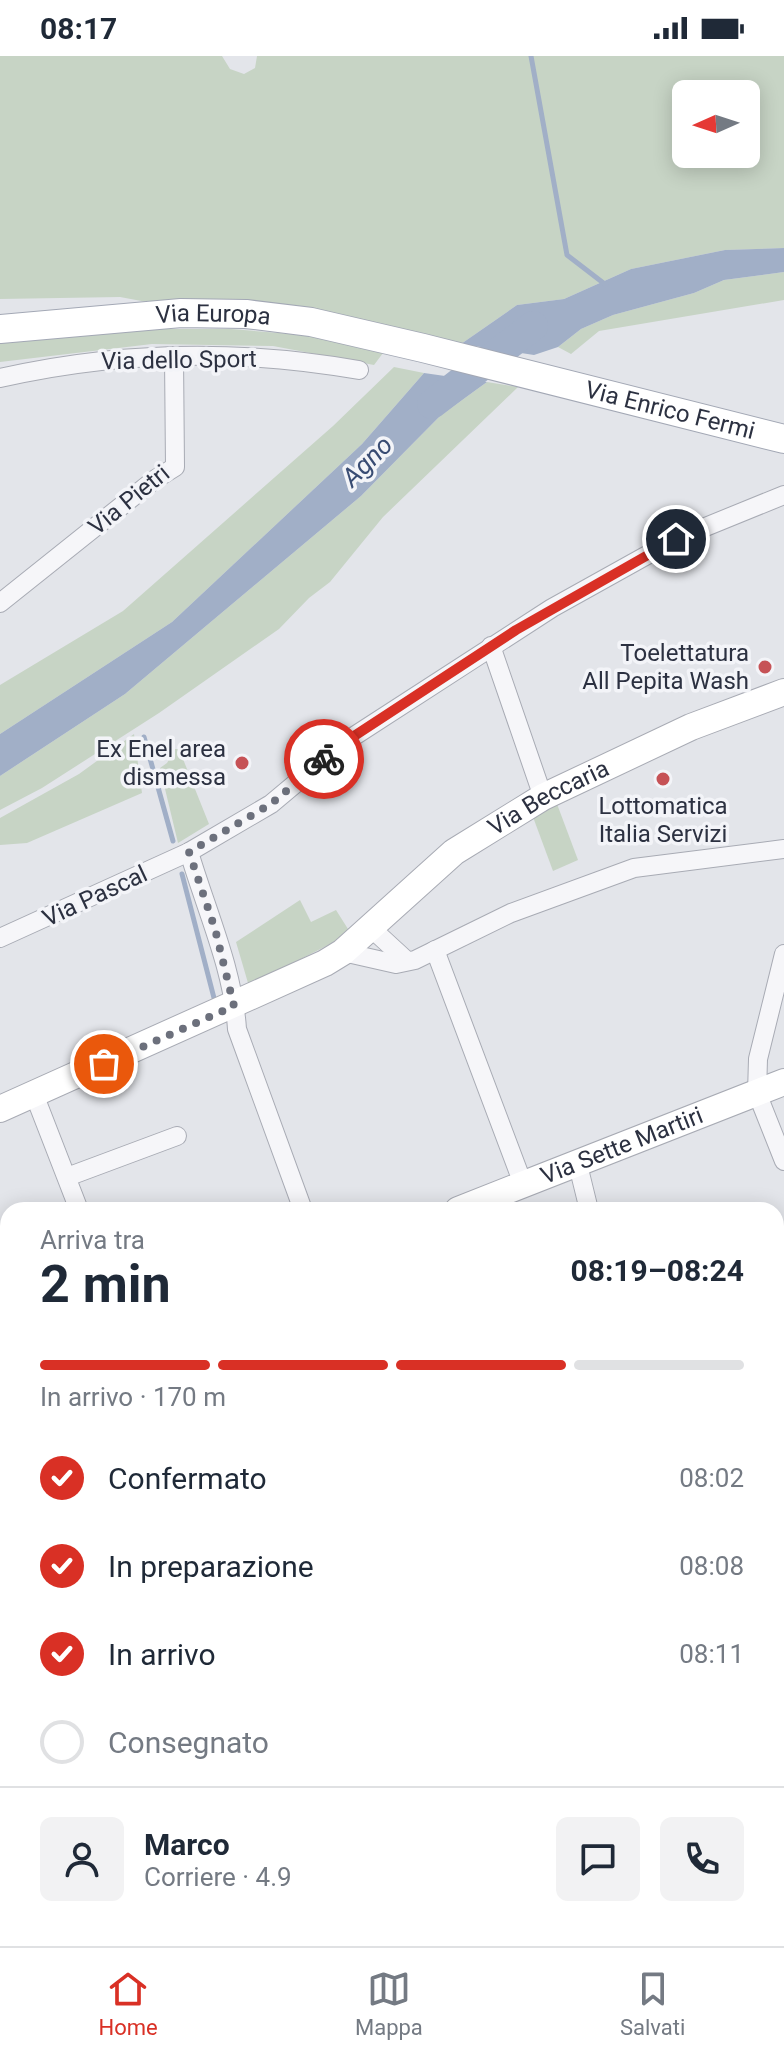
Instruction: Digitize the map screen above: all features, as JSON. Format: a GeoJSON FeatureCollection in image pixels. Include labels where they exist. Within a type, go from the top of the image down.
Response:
{"type":"FeatureCollection","features":[{"type":"Feature","properties":{"kind":"main road","name":"Via Europa"},"geometry":{"type":"LineString","coordinates":[[0,329],[181,313],[246,314],[311,322],[556,381]]}},
{"type":"Feature","properties":{"kind":"main road","name":"Via Enrico Fermi"},"geometry":{"type":"LineString","coordinates":[[556,381],[784,439]]}},
{"type":"Feature","properties":{"kind":"street","name":"Via dello Sport"},"geometry":{"type":"LineString","coordinates":[[0,378],[116,359],[174,357],[256,357],[307,361],[359,370]]}},
{"type":"Feature","properties":{"kind":"street","name":"Via Pietri"},"geometry":{"type":"LineString","coordinates":[[0,603],[154,480],[175,467],[174,357]]}},
{"type":"Feature","properties":{"kind":"street","name":"Via Pascal"},"geometry":{"type":"LineString","coordinates":[[0,938],[189,852],[271,804],[345,742],[552,608],[676,539],[784,495]]}},
{"type":"Feature","properties":{"kind":"street"},"geometry":{"type":"LineString","coordinates":[[491,646],[543,797]]}},
{"type":"Feature","properties":{"kind":"street","name":"Via Beccaria"},"geometry":{"type":"LineString","coordinates":[[0,1109],[234,1006],[343,952],[454,852],[543,797],[691,727],[784,692]]}},
{"type":"Feature","properties":{"kind":"street"},"geometry":{"type":"LineString","coordinates":[[343,952],[389,964],[407,961],[511,913],[634,868],[784,849]]}},
{"type":"Feature","properties":{"kind":"street"},"geometry":{"type":"LineString","coordinates":[[189,852],[215,929],[237,1029],[300,1202]]}},
{"type":"Feature","properties":{"kind":"street"},"geometry":{"type":"LineString","coordinates":[[370,927],[407,961]]}},
{"type":"Feature","properties":{"kind":"street"},"geometry":{"type":"LineString","coordinates":[[435,950],[523,1184]]}},
{"type":"Feature","properties":{"kind":"street"},"geometry":{"type":"LineString","coordinates":[[784,954],[758,1059],[757,1093],[784,1161]]}},
{"type":"Feature","properties":{"kind":"street","name":"Via Sette Martiri"},"geometry":{"type":"LineString","coordinates":[[478,1202],[784,1082]]}},
{"type":"Feature","properties":{"kind":"street"},"geometry":{"type":"LineString","coordinates":[[34,1094],[76,1202]]}},
{"type":"Feature","properties":{"kind":"street"},"geometry":{"type":"LineString","coordinates":[[67,1177],[177,1136]]}},
{"type":"Feature","properties":{"kind":"street"},"geometry":{"type":"LineString","coordinates":[[578,1165],[587,1202]]}},
{"type":"Feature","properties":{"kind":"green space"},"geometry":{"type":"Polygon","coordinates":[[[0,56],[222,56],[230,69],[244,74],[255,68],[257,56],[784,56],[784,248],[725,250],[631,269],[564,299],[517,305],[461,344],[179,308],[120,297],[0,299],[0,56]]]}},
{"type":"Feature","properties":{"kind":"green space"},"geometry":{"type":"Polygon","coordinates":[[[784,272],[784,300],[599,331],[571,354],[558,347],[581,329],[613,315],[694,293],[724,280],[784,272]]]}},
{"type":"Feature","properties":{"kind":"green space"},"geometry":{"type":"Polygon","coordinates":[[[152,329],[231,329],[304,335],[383,353],[374,365],[273,346],[152,344],[0,362],[0,343],[152,329]]]}},
{"type":"Feature","properties":{"kind":"green space"},"geometry":{"type":"Polygon","coordinates":[[[394,367],[424,373],[362,444],[172,622],[0,734],[0,685],[123,611],[333,426],[394,367]]]}},
{"type":"Feature","properties":{"kind":"green space"},"geometry":{"type":"Polygon","coordinates":[[[487,382],[518,387],[383,517],[330,582],[309,598],[279,629],[159,713],[42,788],[0,810],[0,776],[125,694],[361,496],[440,416],[487,382]]]}},
{"type":"Feature","properties":{"kind":"green space"},"geometry":{"type":"Polygon","coordinates":[[[134,734],[142,793],[27,843],[0,845],[0,818],[79,774],[134,734]]]}},
{"type":"Feature","properties":{"kind":"green space"},"geometry":{"type":"Polygon","coordinates":[[[175,749],[179,749],[209,824],[178,843],[160,768],[175,749]]]}},
{"type":"Feature","properties":{"kind":"green space"},"geometry":{"type":"Polygon","coordinates":[[[557,804],[578,860],[553,871],[533,817],[557,804]]]}},
{"type":"Feature","properties":{"kind":"green space"},"geometry":{"type":"Polygon","coordinates":[[[300,900],[311,922],[336,910],[348,929],[334,942],[252,984],[248,983],[236,942],[300,900]]]}},
{"type":"Feature","properties":{"kind":"water"},"geometry":{"type":"Polygon","coordinates":[[[784,248],[784,272],[724,280],[694,293],[613,315],[581,329],[558,347],[534,355],[461,344],[517,305],[564,299],[631,269],[725,250],[784,248]]]}},
{"type":"Feature","properties":{"kind":"water"},"geometry":{"type":"Polygon","coordinates":[[[424,373],[487,382],[440,416],[361,496],[125,694],[0,776],[0,734],[172,622],[362,444],[424,373]]]}},
{"type":"Feature","properties":{"kind":"waterway"},"geometry":{"type":"LineString","coordinates":[[531,56],[567,255],[606,285]]}},
{"type":"Feature","properties":{"kind":"waterway","name":"Agno"},"geometry":{"type":"LineString","coordinates":[[432,404],[533,326]]}},
{"type":"Feature","properties":{"kind":"waterway"},"geometry":{"type":"LineString","coordinates":[[144,737],[173,841]]}},
{"type":"Feature","properties":{"kind":"waterway"},"geometry":{"type":"LineString","coordinates":[[182,874],[214,998]]}},
{"type":"Feature","properties":{"kind":"way so far"},"geometry":{"type":"LineString","coordinates":[[104,1064],[234,1006],[215,929],[189,852],[271,804],[324,759]]}},
{"type":"Feature","properties":{"kind":"place","name":"Toelettatura All Pepita Wash"},"geometry":{"type":"Point","coordinates":[765,667]}},
{"type":"Feature","properties":{"kind":"place","name":"Ex Enel area dismessa"},"geometry":{"type":"Point","coordinates":[242,763]}},
{"type":"Feature","properties":{"kind":"place","name":"Lottomatica Italia Servizi"},"geometry":{"type":"Point","coordinates":[663,779]}},
{"type":"Feature","properties":{"kind":"route"},"geometry":{"type":"LineString","coordinates":[[324,759],[516,630],[676,539]]}}]}
